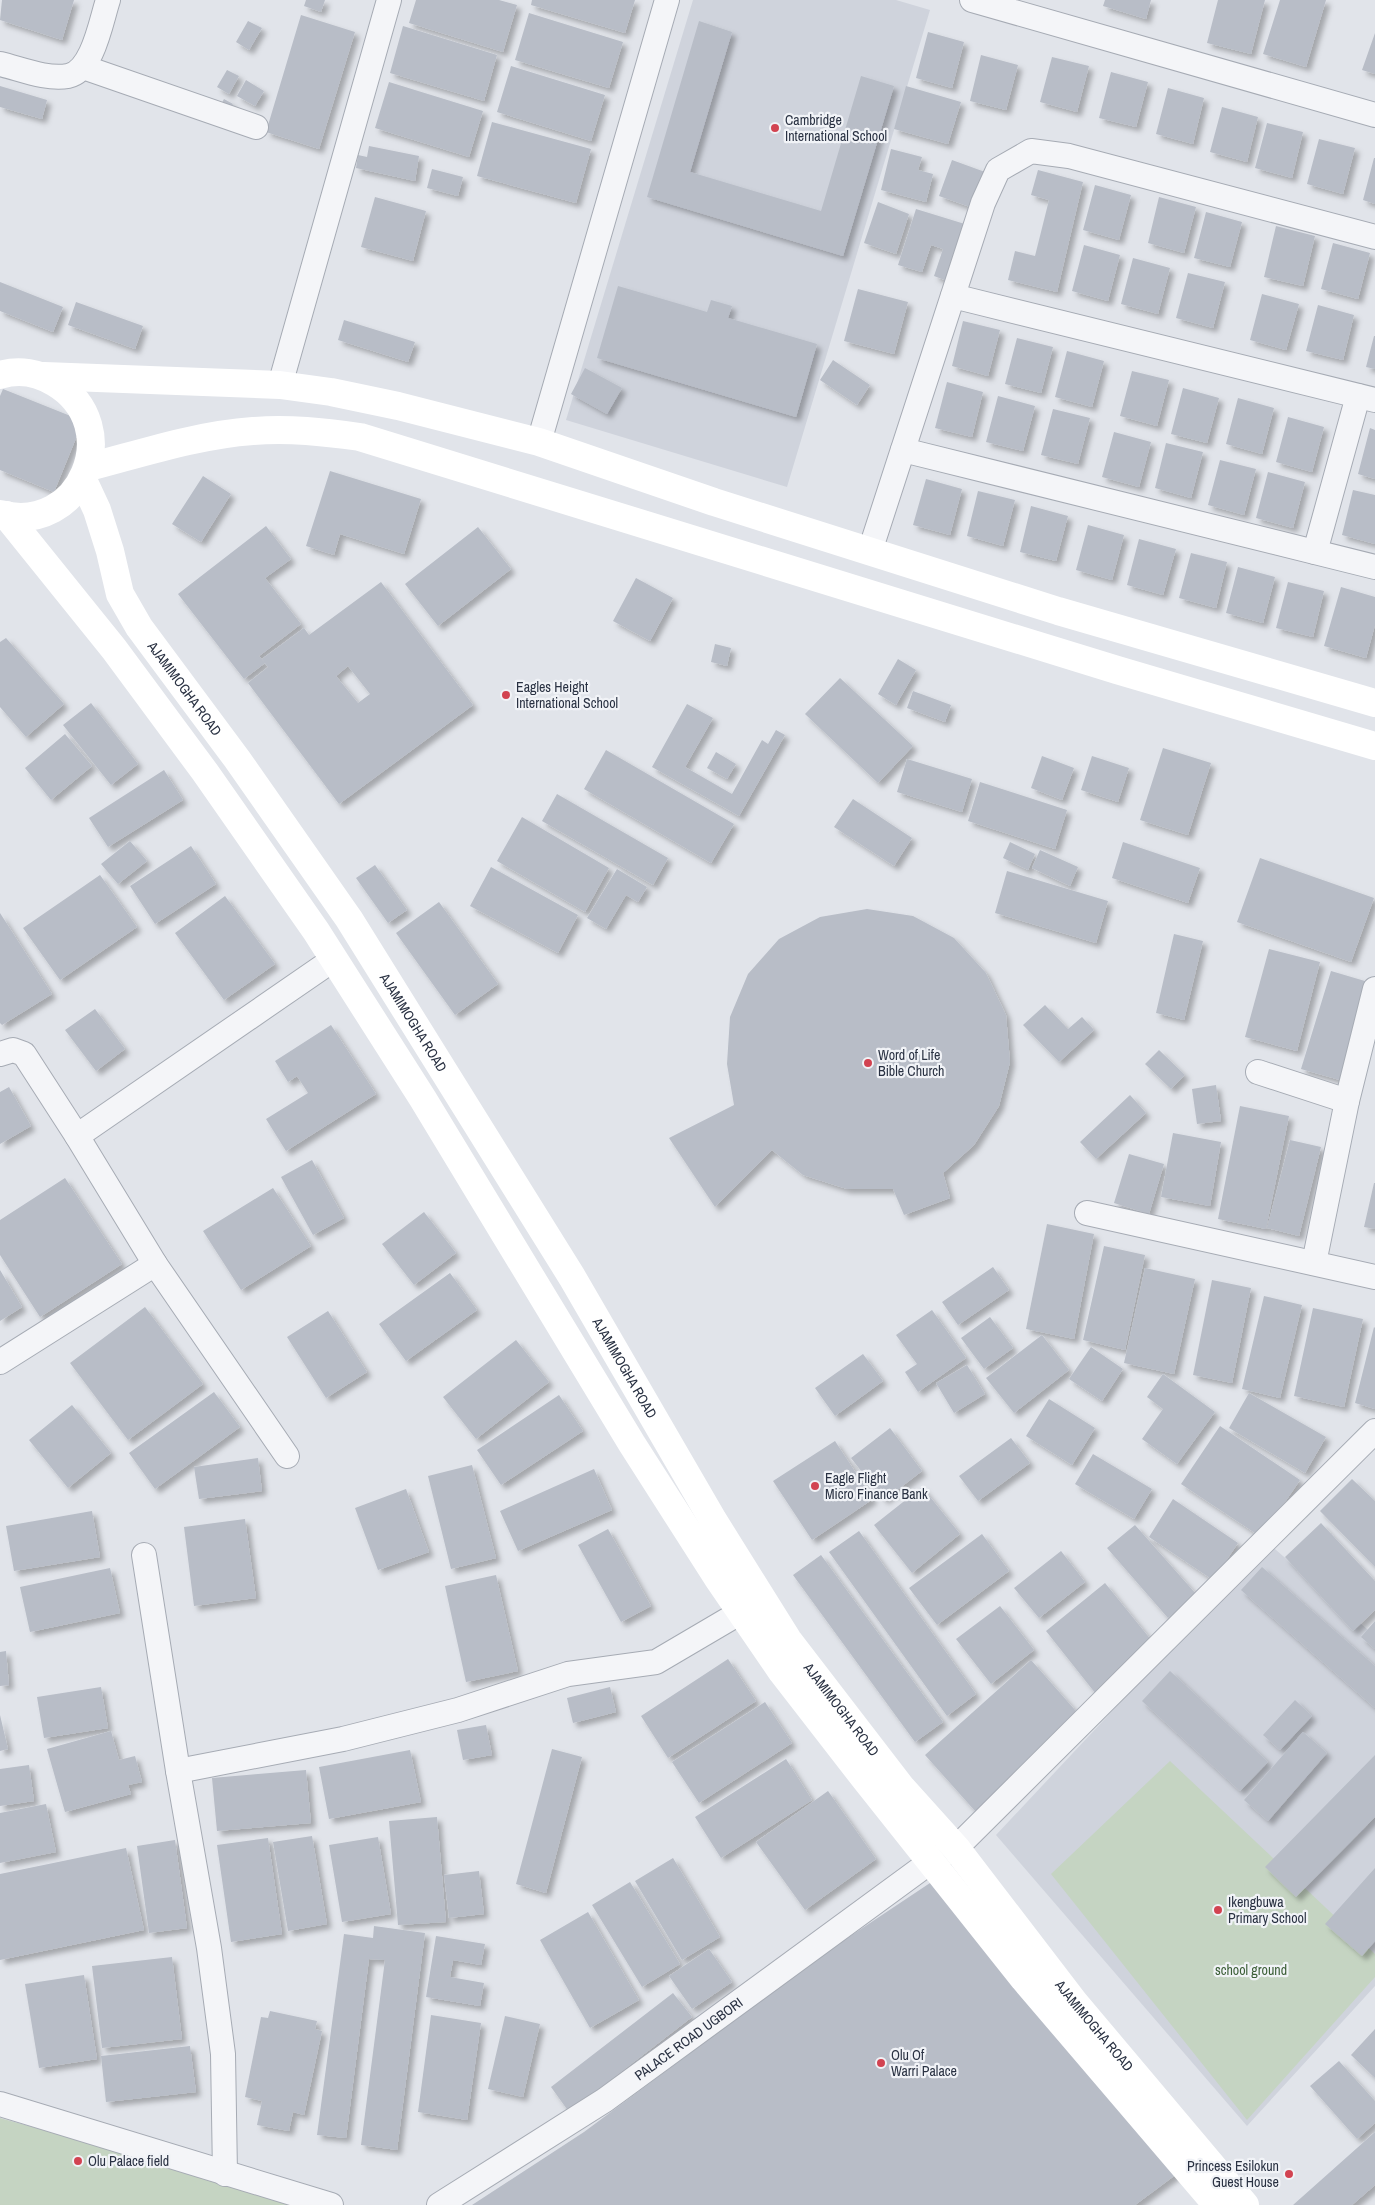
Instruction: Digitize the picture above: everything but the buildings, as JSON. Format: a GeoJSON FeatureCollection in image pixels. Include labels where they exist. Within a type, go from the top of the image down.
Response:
{"type":"FeatureCollection","features":[{"type":"Feature","properties":{"kind":"main road"},"geometry":{"type":"LineString","coordinates":[[1,374],[23,372],[44,376],[280,385],[331,392],[398,406],[539,442],[714,502],[1058,611],[1375,703]]}},
{"type":"Feature","properties":{"kind":"main road"},"geometry":{"type":"LineString","coordinates":[[3,514],[29,516],[50,510],[69,498],[86,474],[92,440],[85,413],[68,391],[44,376]]}},
{"type":"Feature","properties":{"kind":"main road"},"geometry":{"type":"LineString","coordinates":[[86,474],[202,438],[253,431],[305,430],[360,437],[1098,664],[1375,746]]}},
{"type":"Feature","properties":{"kind":"main road","name":"AJAMIMOGHA ROAD"},"geometry":{"type":"LineString","coordinates":[[86,474],[110,551],[120,594],[139,627],[237,759],[349,919],[572,1276],[713,1520],[788,1640],[901,1787],[956,1848],[1074,2002],[1245,2205]]}},
{"type":"Feature","properties":{"kind":"main road","name":"AJAMIMOGHA ROAD"},"geometry":{"type":"LineString","coordinates":[[3,514],[120,656],[210,780],[334,959],[423,1099],[632,1444],[782,1672],[930,1862],[1031,1986],[1217,2205]]}},
{"type":"Feature","properties":{"kind":"street"},"geometry":{"type":"LineString","coordinates":[[0,64],[41,75],[69,76],[83,67],[91,55],[108,0]]}},
{"type":"Feature","properties":{"kind":"street"},"geometry":{"type":"LineString","coordinates":[[280,385],[389,0]]}},
{"type":"Feature","properties":{"kind":"street"},"geometry":{"type":"LineString","coordinates":[[539,442],[667,0]]}},
{"type":"Feature","properties":{"kind":"street"},"geometry":{"type":"LineString","coordinates":[[972,0],[1375,115]]}},
{"type":"Feature","properties":{"kind":"street"},"geometry":{"type":"LineString","coordinates":[[83,67],[256,127]]}},
{"type":"Feature","properties":{"kind":"street"},"geometry":{"type":"LineString","coordinates":[[870,551],[983,203],[998,170],[1031,150],[1069,156],[1375,237]]}},
{"type":"Feature","properties":{"kind":"street"},"geometry":{"type":"LineString","coordinates":[[953,296],[1367,398],[1315,552]]}},
{"type":"Feature","properties":{"kind":"street"},"geometry":{"type":"LineString","coordinates":[[903,450],[1375,567]]}},
{"type":"Feature","properties":{"kind":"street"},"geometry":{"type":"LineString","coordinates":[[77,1136],[334,959]]}},
{"type":"Feature","properties":{"kind":"street"},"geometry":{"type":"LineString","coordinates":[[1314,1263],[1347,1101],[1375,989]]}},
{"type":"Feature","properties":{"kind":"street"},"geometry":{"type":"LineString","coordinates":[[0,1054],[13,1050],[24,1054],[77,1136],[155,1264],[287,1456]]}},
{"type":"Feature","properties":{"kind":"street"},"geometry":{"type":"LineString","coordinates":[[1258,1072],[1347,1101]]}},
{"type":"Feature","properties":{"kind":"street"},"geometry":{"type":"LineString","coordinates":[[1087,1213],[1375,1277]]}},
{"type":"Feature","properties":{"kind":"street"},"geometry":{"type":"LineString","coordinates":[[0,1362],[155,1264]]}},
{"type":"Feature","properties":{"kind":"street","name":"PALACE ROAD UGBORI"},"geometry":{"type":"LineString","coordinates":[[439,2205],[605,2100],[930,1862],[956,1848],[1375,1431]]}},
{"type":"Feature","properties":{"kind":"street"},"geometry":{"type":"LineString","coordinates":[[144,1555],[178,1771],[209,1948],[223,2054],[225,2174]]}},
{"type":"Feature","properties":{"kind":"street"},"geometry":{"type":"LineString","coordinates":[[178,1771],[343,1739],[458,1710],[568,1674],[656,1662],[741,1612]]}},
{"type":"Feature","properties":{"kind":"street"},"geometry":{"type":"LineString","coordinates":[[0,2104],[331,2205]]}},
{"type":"Feature","properties":{"kind":"shaded area","name":"Cambridge International School"},"geometry":{"type":"Polygon","coordinates":[[[693,0],[896,0],[930,10],[787,487],[566,420],[693,0]]]}},
{"type":"Feature","properties":{"kind":"shaded area","name":"Ikengbuwa Primary School"},"geometry":{"type":"Polygon","coordinates":[[[1269,1544],[1375,1636],[1375,1986],[1247,2126],[996,1835],[1269,1544]]]}},
{"type":"Feature","properties":{"kind":"green space","name":"school ground"},"geometry":{"type":"Polygon","coordinates":[[[1170,1761],[1375,1954],[1375,1977],[1247,2120],[1051,1874],[1170,1761]]]}},
{"type":"Feature","properties":{"kind":"green space","name":"Olu Palace field"},"geometry":{"type":"Polygon","coordinates":[[[0,2118],[314,2205],[0,2205],[0,2118]]]}},
{"type":"Feature","properties":{"kind":"place","name":"Cambridge International School"},"geometry":{"type":"Point","coordinates":[775,128]}},
{"type":"Feature","properties":{"kind":"place","name":"Eagles Height International School"},"geometry":{"type":"Point","coordinates":[506,695]}},
{"type":"Feature","properties":{"kind":"place","name":"Word of Life Bible Church"},"geometry":{"type":"Point","coordinates":[868,1063]}},
{"type":"Feature","properties":{"kind":"place","name":"Eagle Flight Micro Finance Bank"},"geometry":{"type":"Point","coordinates":[815,1486]}},
{"type":"Feature","properties":{"kind":"place","name":"Ikengbuwa Primary School"},"geometry":{"type":"Point","coordinates":[1218,1910]}},
{"type":"Feature","properties":{"kind":"place","name":"Olu Of Warri Palace"},"geometry":{"type":"Point","coordinates":[881,2063]}},
{"type":"Feature","properties":{"kind":"place","name":"Olu Palace field"},"geometry":{"type":"Point","coordinates":[78,2161]}},
{"type":"Feature","properties":{"kind":"place","name":"Princess Esilokun Guest House"},"geometry":{"type":"Point","coordinates":[1289,2174]}}]}
